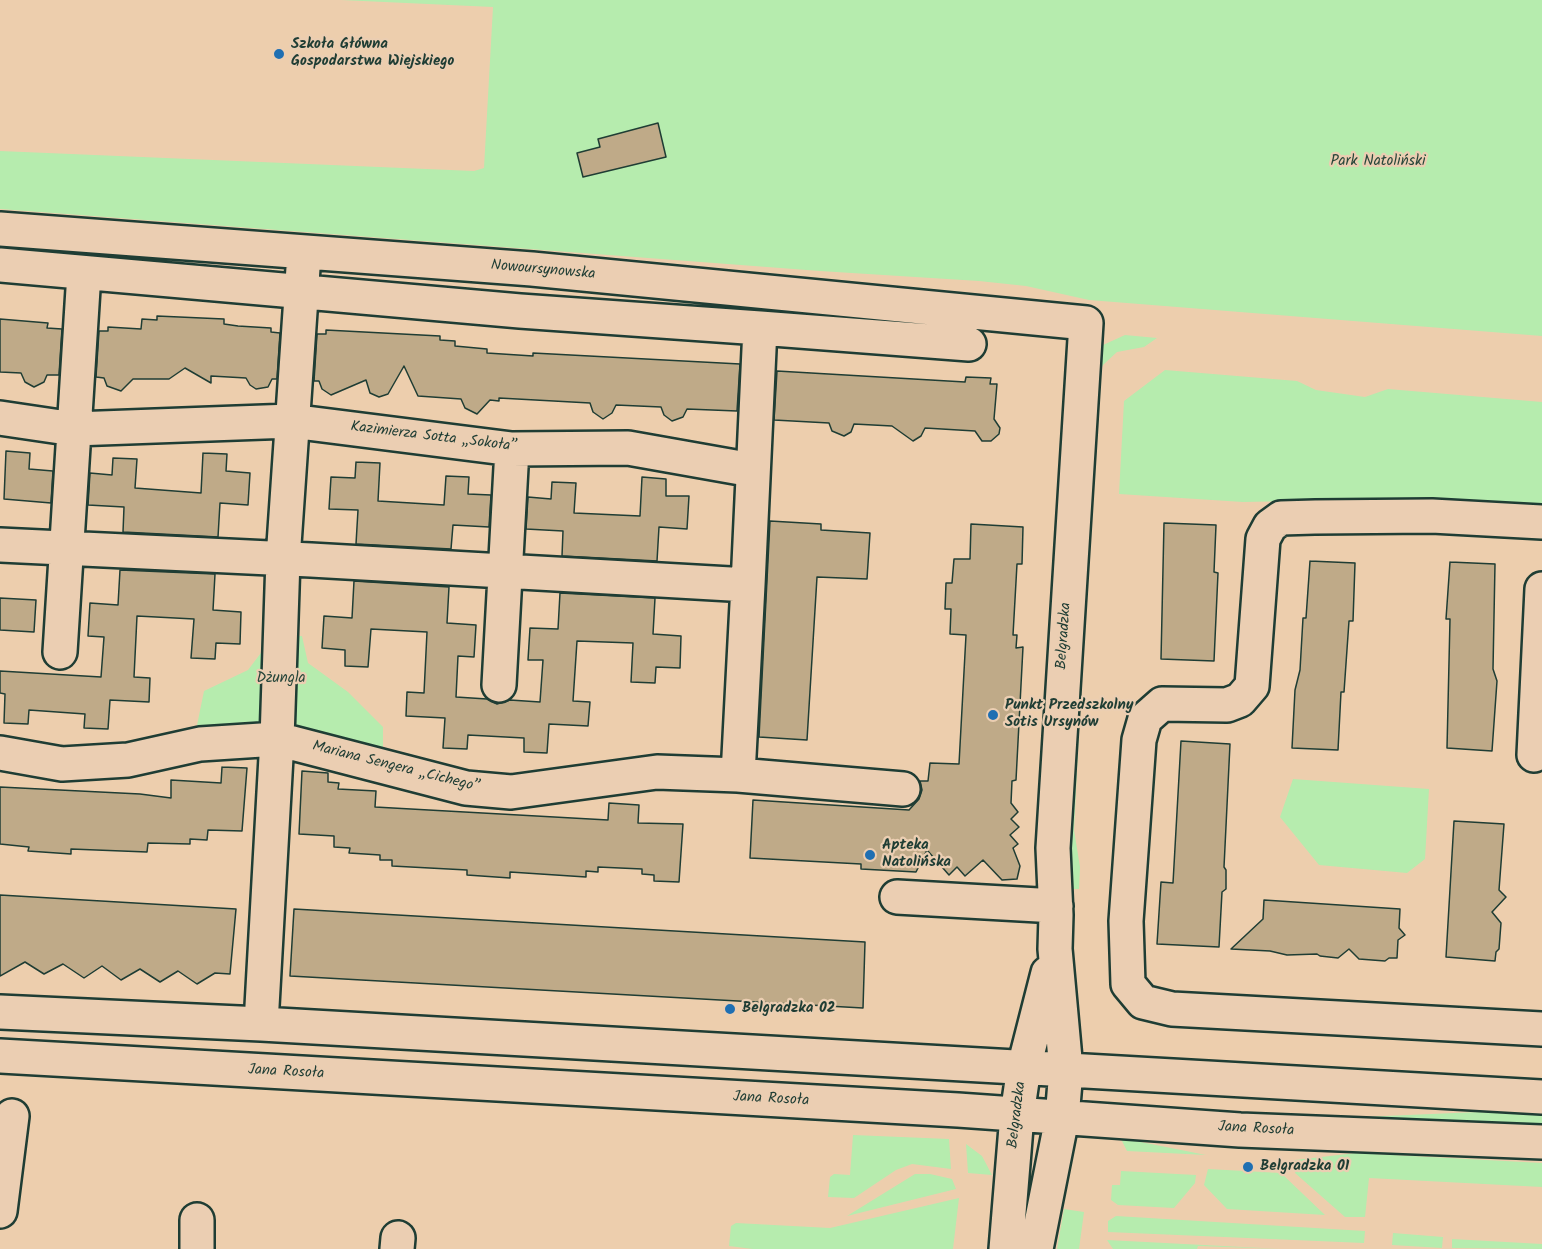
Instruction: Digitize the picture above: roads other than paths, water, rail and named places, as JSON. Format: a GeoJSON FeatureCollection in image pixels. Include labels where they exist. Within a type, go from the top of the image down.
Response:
{"type":"FeatureCollection","features":[{"type":"Feature","properties":{"kind":"street","name":"Nowoursynowska"},"geometry":{"type":"LineString","coordinates":[[0,229],[532,270],[1086,323]]}},
{"type":"Feature","properties":{"kind":"street"},"geometry":{"type":"LineString","coordinates":[[261,1024],[277,739],[283,559],[304,254]]}},
{"type":"Feature","properties":{"kind":"street"},"geometry":{"type":"LineString","coordinates":[[0,265],[520,311],[969,344]]}},
{"type":"Feature","properties":{"kind":"street"},"geometry":{"type":"LineString","coordinates":[[60,652],[64,550],[84,273]]}},
{"type":"Feature","properties":{"kind":"street","name":"Belgradzka"},"geometry":{"type":"LineString","coordinates":[[1036,1249],[1062,1118],[1066,1070],[1055,949],[1056,906],[1053,848],[1086,323]]}},
{"type":"Feature","properties":{"kind":"street"},"geometry":{"type":"LineString","coordinates":[[738,775],[760,328]]}},
{"type":"Feature","properties":{"kind":"street","name":"Kazimierza Sotta „Sokoła”"},"geometry":{"type":"LineString","coordinates":[[0,418],[74,429],[291,421],[512,449],[628,448],[752,470]]}},
{"type":"Feature","properties":{"kind":"street"},"geometry":{"type":"LineString","coordinates":[[499,685],[512,449]]}},
{"type":"Feature","properties":{"kind":"street"},"geometry":{"type":"LineString","coordinates":[[1542,522],[1432,516],[1315,517],[1281,518],[1270,526],[1263,539],[1252,686],[1240,700],[1227,705],[1162,704],[1145,719],[1139,740],[1126,921],[1128,984],[1143,1002],[1172,1009],[1542,1029]]}},
{"type":"Feature","properties":{"kind":"street"},"geometry":{"type":"LineString","coordinates":[[0,545],[748,585]]}},
{"type":"Feature","properties":{"kind":"street"},"geometry":{"type":"LineString","coordinates":[[1534,755],[1542,589]]}},
{"type":"Feature","properties":{"kind":"street","name":"Mariana Sengera „Cichego”"},"geometry":{"type":"LineString","coordinates":[[0,753],[62,764],[128,760],[200,744],[277,739],[466,788],[511,792],[657,772],[738,775],[903,789]]}},
{"type":"Feature","properties":{"kind":"street"},"geometry":{"type":"LineString","coordinates":[[897,897],[1056,906]]}},
{"type":"Feature","properties":{"kind":"street","name":"Belgradzka"},"geometry":{"type":"LineString","coordinates":[[1006,1249],[1017,1115],[1024,1068],[1055,949]]}},
{"type":"Feature","properties":{"kind":"street"},"geometry":{"type":"LineString","coordinates":[[0,1012],[261,1024],[1542,1097]]}},
{"type":"Feature","properties":{"kind":"street","name":"Jana Rosoła"},"geometry":{"type":"LineString","coordinates":[[0,1056],[1240,1130],[1542,1142]]}},
{"type":"Feature","properties":{"kind":"street"},"geometry":{"type":"LineString","coordinates":[[0,1211],[12,1116]]}},
{"type":"Feature","properties":{"kind":"place","name":"Szkoła Główna Gospodarstwa Wiejskiego"},"geometry":{"type":"Point","coordinates":[279,54]}},
{"type":"Feature","properties":{"kind":"place","name":"Punkt Przedszkolny Sotis Ursynów"},"geometry":{"type":"Point","coordinates":[993,715]}},
{"type":"Feature","properties":{"kind":"place","name":"Apteka Natolińska"},"geometry":{"type":"Point","coordinates":[870,855]}},
{"type":"Feature","properties":{"kind":"place","name":"Belgradzka 02"},"geometry":{"type":"Point","coordinates":[730,1009]}},
{"type":"Feature","properties":{"kind":"place","name":"Belgradzka 01"},"geometry":{"type":"Point","coordinates":[1248,1167]}},
{"type":"Feature","properties":{"kind":"park label","name":"Park Natoliński"},"geometry":{"type":"Point","coordinates":[1378,162]}},
{"type":"Feature","properties":{"kind":"park label","name":"Dżungla"},"geometry":{"type":"Point","coordinates":[281,679]}}]}
